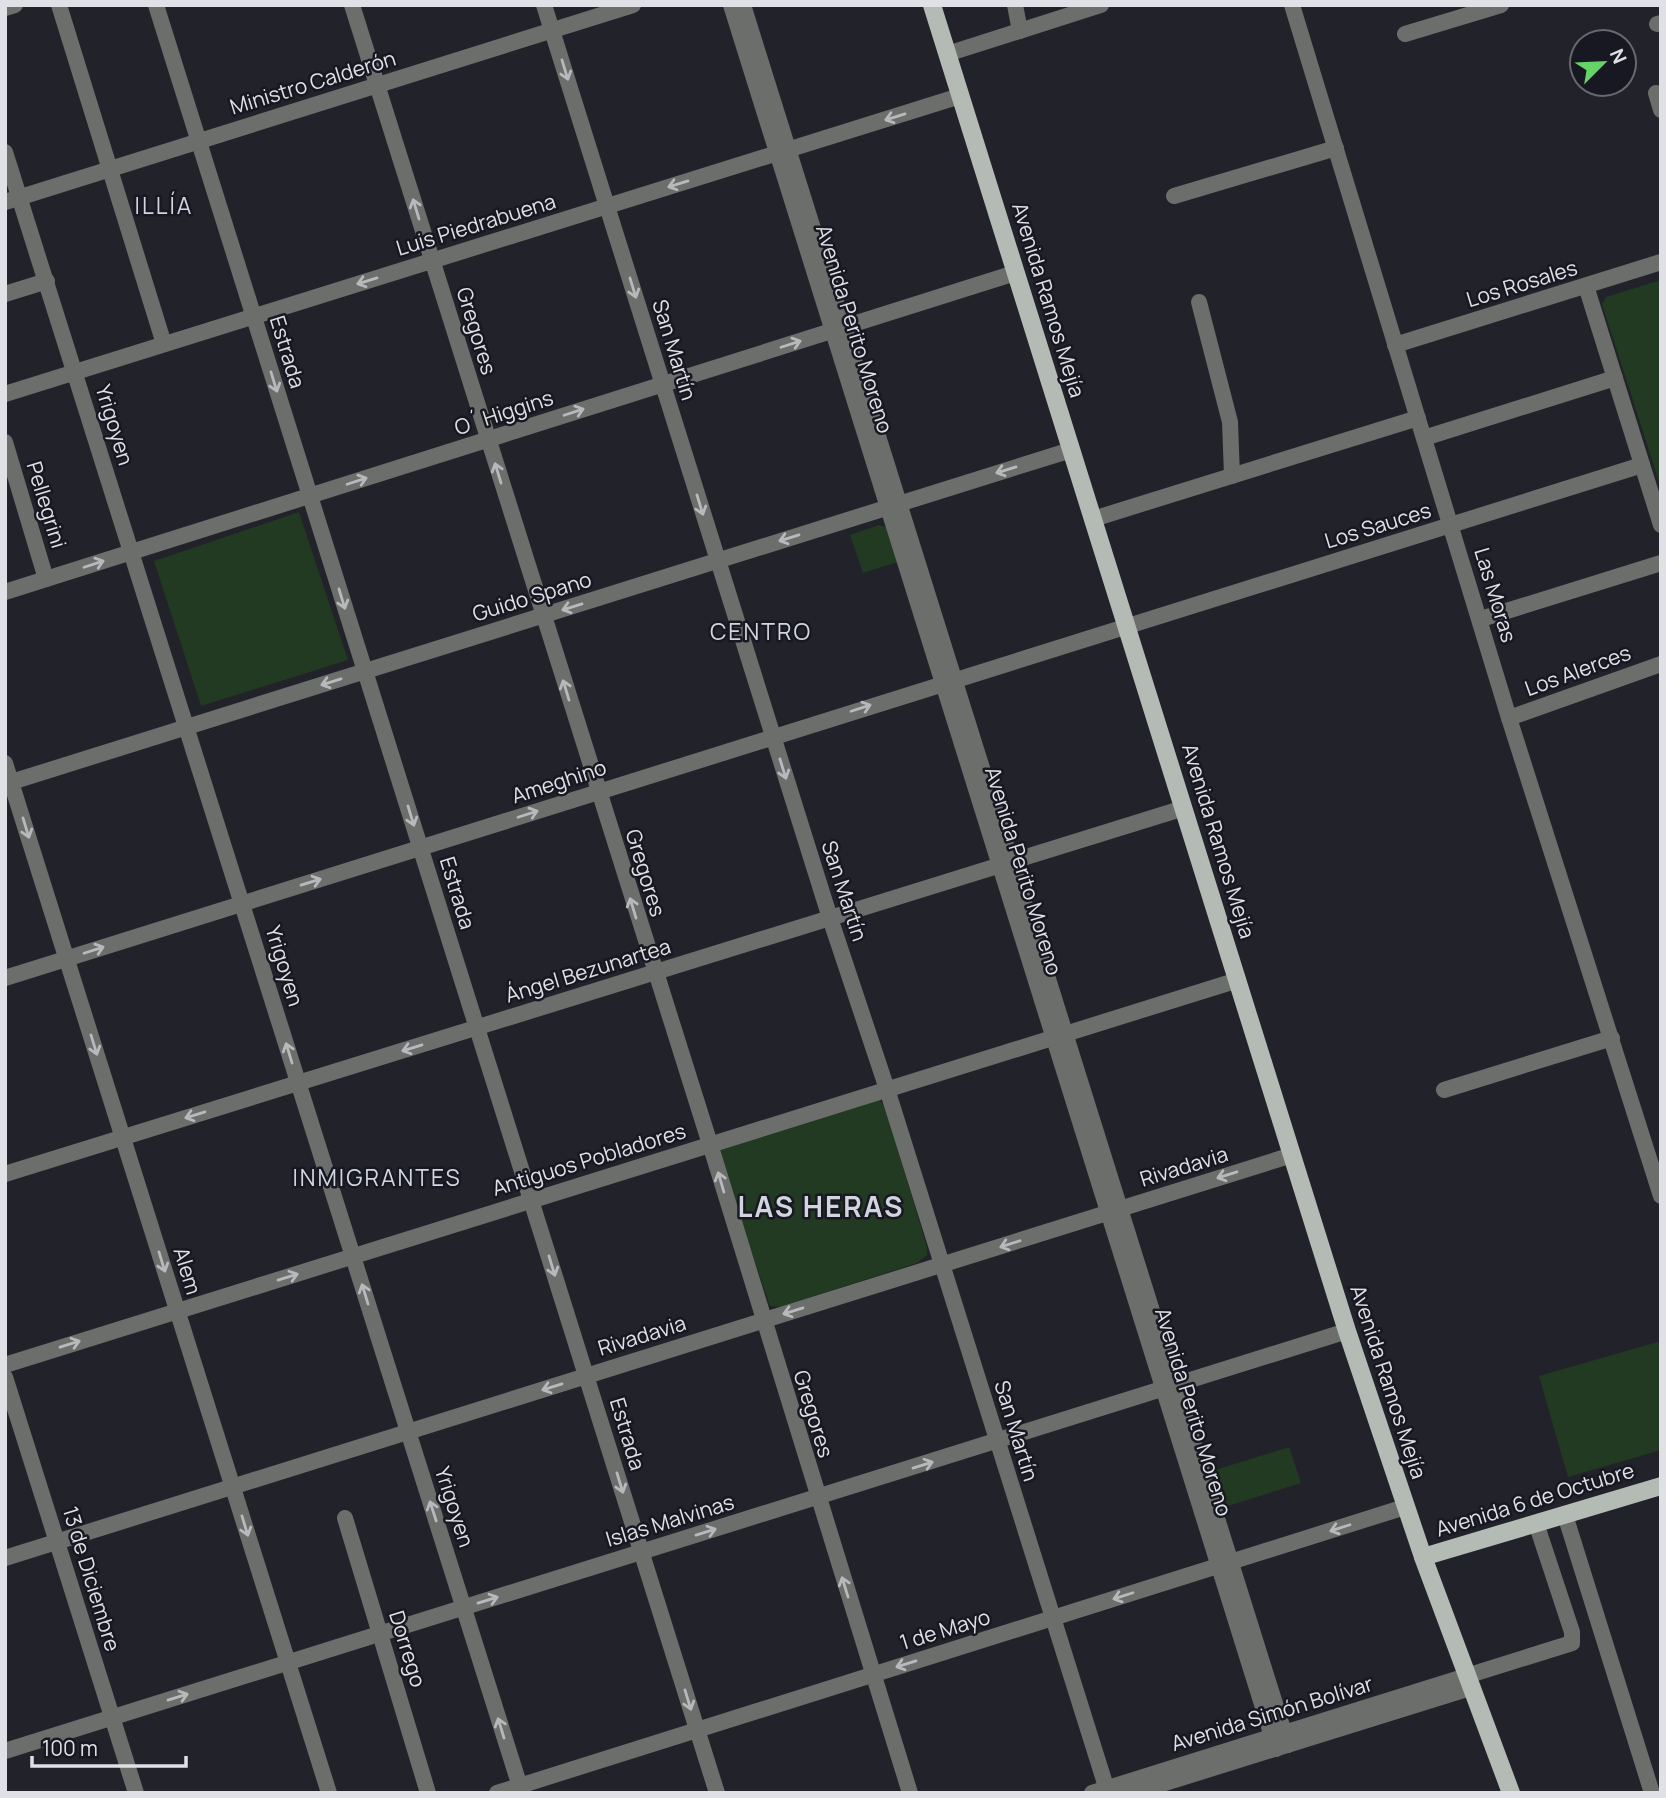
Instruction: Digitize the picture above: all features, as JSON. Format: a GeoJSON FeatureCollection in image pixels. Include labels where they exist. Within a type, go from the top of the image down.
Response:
{"type":"FeatureCollection","features":[{"type":"Feature","properties":{"kind":"main road","name":"Avenida Ramos Mejía"},"geometry":{"type":"LineString","coordinates":[[932,5],[1347,1331],[1423,1558],[1511,1793]]}},
{"type":"Feature","properties":{"kind":"main road","name":"Avenida 6 de Octubre"},"geometry":{"type":"LineString","coordinates":[[1423,1558],[1661,1486]]}},
{"type":"Feature","properties":{"kind":"street"},"geometry":{"type":"LineString","coordinates":[[5,8],[15,5]]}},
{"type":"Feature","properties":{"kind":"street"},"geometry":{"type":"LineString","coordinates":[[59,5],[164,344]]}},
{"type":"Feature","properties":{"kind":"street","name":"Estrada"},"geometry":{"type":"LineString","coordinates":[[156,5],[717,1793]]}},
{"type":"Feature","properties":{"kind":"street","name":"Gregores"},"geometry":{"type":"LineString","coordinates":[[352,5],[597,792],[710,1144],[762,1321],[909,1793]]}},
{"type":"Feature","properties":{"kind":"street","name":"San Martín"},"geometry":{"type":"LineString","coordinates":[[544,5],[830,918],[998,1441],[1102,1791]]}},
{"type":"Feature","properties":{"kind":"street","name":"Ministro Calderón"},"geometry":{"type":"LineString","coordinates":[[12,199],[633,5]]}},
{"type":"Feature","properties":{"kind":"street","name":"Avenida Perito Moreno"},"geometry":{"type":"LineString","coordinates":[[730,5],[782,152],[1280,1740]]}},
{"type":"Feature","properties":{"kind":"street","name":"Avenida Perito Moreno"},"geometry":{"type":"LineString","coordinates":[[743,5],[782,152]]}},
{"type":"Feature","properties":{"kind":"street"},"geometry":{"type":"LineString","coordinates":[[1015,5],[1020,31]]}},
{"type":"Feature","properties":{"kind":"street"},"geometry":{"type":"LineString","coordinates":[[947,54],[1101,5]]}},
{"type":"Feature","properties":{"kind":"street","name":"Las Moras"},"geometry":{"type":"LineString","coordinates":[[1292,5],[1509,718],[1661,1196]]}},
{"type":"Feature","properties":{"kind":"street"},"geometry":{"type":"LineString","coordinates":[[1405,34],[1501,5]]}},
{"type":"Feature","properties":{"kind":"street"},"geometry":{"type":"LineString","coordinates":[[1656,93],[1661,110]]}},
{"type":"Feature","properties":{"kind":"street","name":"Luis Piedrabuena"},"geometry":{"type":"LineString","coordinates":[[5,394],[960,96]]}},
{"type":"Feature","properties":{"kind":"street"},"geometry":{"type":"LineString","coordinates":[[1174,196],[1336,148]]}},
{"type":"Feature","properties":{"kind":"street","name":"Yrigoyen"},"geometry":{"type":"LineString","coordinates":[[5,152],[12,199],[47,281],[521,1789]]}},
{"type":"Feature","properties":{"kind":"street","name":"Los Rosales"},"geometry":{"type":"LineString","coordinates":[[1395,345],[1661,262]]}},
{"type":"Feature","properties":{"kind":"street","name":"O´ Higgins"},"geometry":{"type":"LineString","coordinates":[[5,592],[1016,273]]}},
{"type":"Feature","properties":{"kind":"street"},"geometry":{"type":"LineString","coordinates":[[5,294],[47,281]]}},
{"type":"Feature","properties":{"kind":"street"},"geometry":{"type":"LineString","coordinates":[[1586,286],[1661,526]]}},
{"type":"Feature","properties":{"kind":"street"},"geometry":{"type":"LineString","coordinates":[[1199,302],[1230,422],[1232,476]]}},
{"type":"Feature","properties":{"kind":"street"},"geometry":{"type":"LineString","coordinates":[[1424,438],[1615,378]]}},
{"type":"Feature","properties":{"kind":"street"},"geometry":{"type":"LineString","coordinates":[[1093,519],[1418,418]]}},
{"type":"Feature","properties":{"kind":"street","name":"Pellegrini"},"geometry":{"type":"LineString","coordinates":[[5,442],[46,579]]}},
{"type":"Feature","properties":{"kind":"street","name":"Guido Spano"},"geometry":{"type":"LineString","coordinates":[[8,783],[1071,450]]}},
{"type":"Feature","properties":{"kind":"street","name":"Los Sauces"},"geometry":{"type":"LineString","coordinates":[[1126,625],[1642,466]]}},
{"type":"Feature","properties":{"kind":"street"},"geometry":{"type":"LineString","coordinates":[[1481,619],[1661,563]]}},
{"type":"Feature","properties":{"kind":"street","name":"Ameghino"},"geometry":{"type":"LineString","coordinates":[[5,978],[1126,625]]}},
{"type":"Feature","properties":{"kind":"street","name":"Los Alerces"},"geometry":{"type":"LineString","coordinates":[[1509,718],[1661,664]]}},
{"type":"Feature","properties":{"kind":"street","name":"Alem"},"geometry":{"type":"LineString","coordinates":[[5,763],[8,783],[67,959],[328,1793]]}},
{"type":"Feature","properties":{"kind":"street","name":"Ángel Bezunartea"},"geometry":{"type":"LineString","coordinates":[[5,1174],[1184,808]]}},
{"type":"Feature","properties":{"kind":"street","name":"Antiguos Pobladores"},"geometry":{"type":"LineString","coordinates":[[5,1365],[1238,980]]}},
{"type":"Feature","properties":{"kind":"street"},"geometry":{"type":"LineString","coordinates":[[1444,1090],[1612,1038]]}},
{"type":"Feature","properties":{"kind":"street","name":"Rivadavia"},"geometry":{"type":"LineString","coordinates":[[5,1558],[1292,1155]]}},
{"type":"Feature","properties":{"kind":"street","name":"Islas Malvinas"},"geometry":{"type":"LineString","coordinates":[[5,1751],[1347,1331]]}},
{"type":"Feature","properties":{"kind":"street","name":"13 de Diciembre"},"geometry":{"type":"LineString","coordinates":[[5,1377],[136,1793]]}},
{"type":"Feature","properties":{"kind":"street","name":"1 de Mayo"},"geometry":{"type":"LineString","coordinates":[[496,1793],[521,1789],[697,1730],[1405,1507]]}},
{"type":"Feature","properties":{"kind":"street"},"geometry":{"type":"LineString","coordinates":[[1565,1515],[1652,1793]]}},
{"type":"Feature","properties":{"kind":"street","name":"Dorrego"},"geometry":{"type":"LineString","coordinates":[[345,1518],[428,1793]]}},
{"type":"Feature","properties":{"kind":"street","name":"Avenida Simón Bolívar"},"geometry":{"type":"LineString","coordinates":[[1102,1791],[1468,1682],[1572,1643],[1572,1632],[1536,1523]]}},
{"type":"Feature","properties":{"kind":"street","name":"Avenida Simón Bolívar"},"geometry":{"type":"LineString","coordinates":[[1133,1793],[1280,1740]]}},
{"type":"Feature","properties":{"kind":"green space"},"geometry":{"type":"Polygon","coordinates":[[[1661,280],[1661,488],[1602,304],[1606,297],[1661,280]]]}},
{"type":"Feature","properties":{"kind":"green space"},"geometry":{"type":"Polygon","coordinates":[[[299,512],[348,660],[201,706],[154,561],[299,512]]]}},
{"type":"Feature","properties":{"kind":"green space"},"geometry":{"type":"Polygon","coordinates":[[[879,525],[886,527],[898,562],[863,573],[850,535],[879,525]]]}},
{"type":"Feature","properties":{"kind":"green space"},"geometry":{"type":"Polygon","coordinates":[[[879,1099],[885,1107],[927,1247],[927,1255],[917,1263],[780,1307],[770,1306],[717,1150],[879,1099]]]}},
{"type":"Feature","properties":{"kind":"green space"},"geometry":{"type":"Polygon","coordinates":[[[1661,1341],[1661,1450],[1568,1477],[1539,1376],[1661,1341]]]}},
{"type":"Feature","properties":{"kind":"green space"},"geometry":{"type":"Polygon","coordinates":[[[1289,1447],[1301,1483],[1225,1507],[1212,1471],[1289,1447]]]}},
{"type":"Feature","properties":{"kind":"district","name":"ILLÍA"},"geometry":{"type":"Point","coordinates":[164,206]}},
{"type":"Feature","properties":{"kind":"district","name":"CENTRO"},"geometry":{"type":"Point","coordinates":[761,632]}},
{"type":"Feature","properties":{"kind":"district","name":"INMIGRANTES"},"geometry":{"type":"Point","coordinates":[377,1178]}},
{"type":"Feature","properties":{"kind":"district","name":"LAS HERAS"},"geometry":{"type":"Point","coordinates":[821,1207]}}]}
